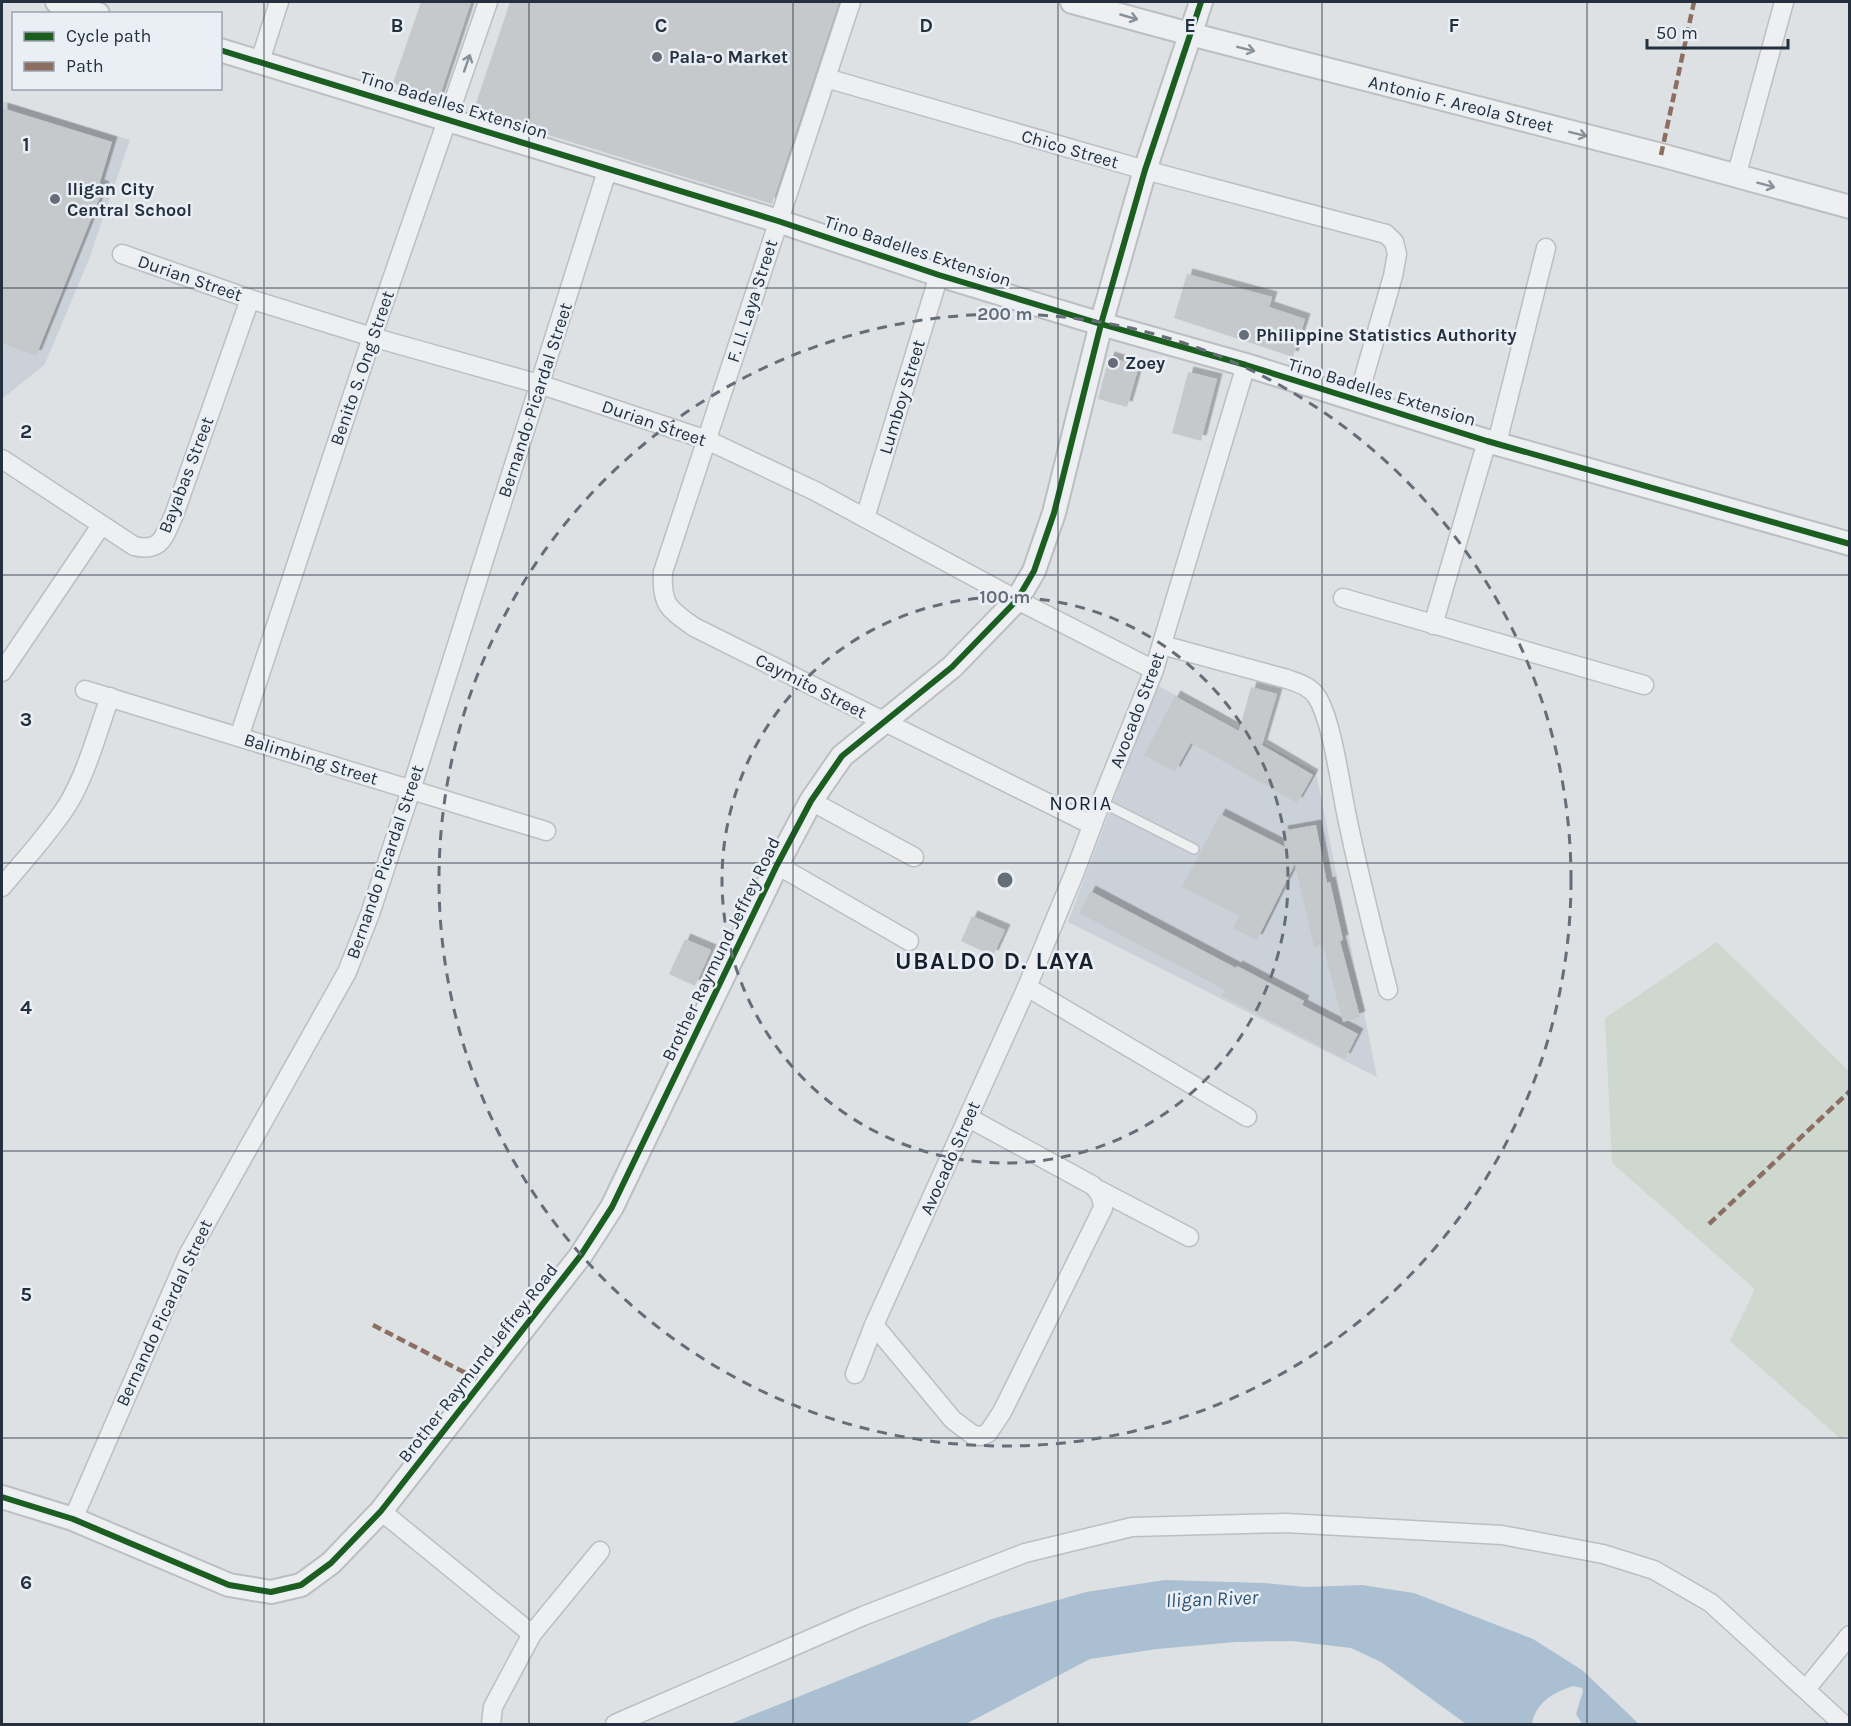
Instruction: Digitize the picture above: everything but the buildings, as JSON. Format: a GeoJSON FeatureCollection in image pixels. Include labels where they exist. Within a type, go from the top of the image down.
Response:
{"type":"FeatureCollection","features":[{"type":"Feature","properties":{"kind":"street"},"geometry":{"type":"LineString","coordinates":[[57,2],[90,8]]}},
{"type":"Feature","properties":{"kind":"street"},"geometry":{"type":"LineString","coordinates":[[260,61],[279,2]]}},
{"type":"Feature","properties":{"kind":"street","name":"Benito S. Ong Street"},"geometry":{"type":"LineString","coordinates":[[240,737],[372,337],[488,2]]}},
{"type":"Feature","properties":{"kind":"street","name":"F. Ll. Laya Street"},"geometry":{"type":"LineString","coordinates":[[665,602],[662,588],[663,572],[851,2]]}},
{"type":"Feature","properties":{"kind":"street","name":"Antonio F. Areola Street"},"geometry":{"type":"LineString","coordinates":[[1072,2],[1661,155],[1850,207]]}},
{"type":"Feature","properties":{"kind":"street","name":"Brother Raymund Jeffrey Road"},"geometry":{"type":"LineString","coordinates":[[2,1497],[73,1519],[229,1585],[271,1592],[302,1585],[331,1563],[381,1511],[581,1255],[612,1207],[777,865],[811,801],[842,756],[952,667],[1017,600],[1034,571],[1054,513],[1101,324],[1145,170],[1201,2]]}},
{"type":"Feature","properties":{"kind":"street"},"geometry":{"type":"LineString","coordinates":[[1736,177],[1784,2]]}},
{"type":"Feature","properties":{"kind":"street","name":"Tino Badelles Extension"},"geometry":{"type":"LineString","coordinates":[[222,51],[778,221],[939,275],[1246,365],[1492,442],[1850,544]]}},
{"type":"Feature","properties":{"kind":"street","name":"Chico Street"},"geometry":{"type":"LineString","coordinates":[[825,78],[1145,170],[1386,234],[1394,242],[1396,254],[1393,276],[1357,400]]}},
{"type":"Feature","properties":{"kind":"street","name":"Bernando Picardal Street"},"geometry":{"type":"LineString","coordinates":[[73,1519],[188,1255],[347,972],[370,914],[608,168]]}},
{"type":"Feature","properties":{"kind":"street"},"geometry":{"type":"LineString","coordinates":[[1433,625],[1492,442],[1546,248]]}},
{"type":"Feature","properties":{"kind":"street","name":"Durian Street"},"geometry":{"type":"LineString","coordinates":[[122,254],[250,299],[372,337],[539,384],[706,440],[815,491],[1017,600],[1154,670]]}},
{"type":"Feature","properties":{"kind":"street","name":"Lumboy Street"},"geometry":{"type":"LineString","coordinates":[[865,518],[939,275]]}},
{"type":"Feature","properties":{"kind":"street","name":"Bayabas Street"},"geometry":{"type":"LineString","coordinates":[[2,459],[134,546],[144,549],[155,547],[161,542],[174,515],[250,299]]}},
{"type":"Feature","properties":{"kind":"street","name":"Avocado Street"},"geometry":{"type":"LineString","coordinates":[[855,1374],[874,1325],[1027,987],[1154,670],[1246,365]]}},
{"type":"Feature","properties":{"kind":"street"},"geometry":{"type":"LineString","coordinates":[[2,672],[96,533]]}},
{"type":"Feature","properties":{"kind":"street"},"geometry":{"type":"LineString","coordinates":[[1342,598],[1644,685]]}},
{"type":"Feature","properties":{"kind":"street","name":"Caymito Street"},"geometry":{"type":"LineString","coordinates":[[665,602],[677,615],[694,627],[1092,825]]}},
{"type":"Feature","properties":{"kind":"street"},"geometry":{"type":"LineString","coordinates":[[1162,645],[1287,679],[1307,686],[1316,696],[1330,739],[1358,872],[1388,990]]}},
{"type":"Feature","properties":{"kind":"street","name":"Balimbing Street"},"geometry":{"type":"LineString","coordinates":[[85,690],[546,831]]}},
{"type":"Feature","properties":{"kind":"street"},"geometry":{"type":"LineString","coordinates":[[2,887],[51,829],[69,803],[110,697]]}},
{"type":"Feature","properties":{"kind":"street"},"geometry":{"type":"LineString","coordinates":[[811,801],[914,857]]}},
{"type":"Feature","properties":{"kind":"street"},"geometry":{"type":"LineString","coordinates":[[777,865],[909,941]]}},
{"type":"Feature","properties":{"kind":"street"},"geometry":{"type":"LineString","coordinates":[[1027,987],[1247,1117]]}},
{"type":"Feature","properties":{"kind":"street"},"geometry":{"type":"LineString","coordinates":[[969,1118],[1189,1237]]}},
{"type":"Feature","properties":{"kind":"street"},"geometry":{"type":"LineString","coordinates":[[874,1325],[954,1420],[973,1435],[981,1436],[988,1433],[1002,1412],[1103,1208],[1099,1190]]}},
{"type":"Feature","properties":{"kind":"street"},"geometry":{"type":"LineString","coordinates":[[381,1511],[532,1634]]}},
{"type":"Feature","properties":{"kind":"street"},"geometry":{"type":"LineString","coordinates":[[615,1725],[863,1616],[1025,1553],[1132,1527],[1286,1523],[1491,1535],[1603,1554],[1654,1570],[1711,1603],[1843,1725]]}},
{"type":"Feature","properties":{"kind":"street"},"geometry":{"type":"LineString","coordinates":[[491,1725],[494,1707],[532,1634],[600,1551]]}},
{"type":"Feature","properties":{"kind":"street"},"geometry":{"type":"LineString","coordinates":[[1806,1689],[1850,1635]]}},
{"type":"Feature","properties":{"kind":"lane"},"geometry":{"type":"LineString","coordinates":[[1101,802],[1194,849]]}},
{"type":"Feature","properties":{"kind":"shaded area","name":"Iligan City Central School"},"geometry":{"type":"Polygon","coordinates":[[[2,101],[130,140],[89,259],[45,364],[2,399],[2,101]]]}},
{"type":"Feature","properties":{"kind":"shaded area"},"geometry":{"type":"Polygon","coordinates":[[[1157,685],[1316,772],[1377,1077],[1068,922],[1157,685]]]}},
{"type":"Feature","properties":{"kind":"shaded area"},"geometry":{"type":"Polygon","coordinates":[[[1717,942],[1849,1071],[1850,1434],[1841,1439],[1730,1341],[1755,1289],[1612,1163],[1605,1018],[1717,942]]]}},
{"type":"Feature","properties":{"kind":"water","name":"Iligan River"},"geometry":{"type":"Polygon","coordinates":[[[1165,1580],[1264,1583],[1306,1587],[1362,1585],[1414,1593],[1533,1639],[1582,1670],[1639,1724],[1582,1724],[1576,1714],[1583,1691],[1582,1688],[1573,1686],[1546,1699],[1537,1710],[1532,1724],[1466,1724],[1381,1662],[1351,1648],[1292,1641],[1236,1642],[1157,1649],[1090,1659],[966,1724],[730,1724],[992,1619],[1086,1592],[1165,1580]]]}},
{"type":"Feature","properties":{"kind":"marked path"},"geometry":{"type":"LineString","coordinates":[[1661,155],[1694,2]]}},
{"type":"Feature","properties":{"kind":"marked path"},"geometry":{"type":"LineString","coordinates":[[1709,1224],[1850,1091]]}},
{"type":"Feature","properties":{"kind":"marked path"},"geometry":{"type":"LineString","coordinates":[[373,1325],[483,1382]]}},
{"type":"Feature","properties":{"kind":"cycle path"},"geometry":{"type":"LineString","coordinates":[[2,1497],[73,1519],[229,1585],[271,1592],[301,1585],[331,1563],[381,1511],[581,1255],[612,1207],[777,865],[811,801],[842,756],[952,667],[1017,600],[1034,571],[1054,513],[1101,324],[1145,170],[1201,2]]}},
{"type":"Feature","properties":{"kind":"cycle path"},"geometry":{"type":"LineString","coordinates":[[222,51],[778,221],[939,275],[1246,365],[1487,441],[1850,544]]}},
{"type":"Feature","properties":{"kind":"place","name":"Pala-o Market"},"geometry":{"type":"Point","coordinates":[657,57]}},
{"type":"Feature","properties":{"kind":"place","name":"Iligan City Central School"},"geometry":{"type":"Point","coordinates":[55,199]}},
{"type":"Feature","properties":{"kind":"place","name":"Philippine Statistics Authority"},"geometry":{"type":"Point","coordinates":[1244,335]}},
{"type":"Feature","properties":{"kind":"place","name":"Zoey"},"geometry":{"type":"Point","coordinates":[1113,363]}},
{"type":"Feature","properties":{"kind":"district","name":"NORIA"},"geometry":{"type":"Point","coordinates":[1081,803]}},
{"type":"Feature","properties":{"kind":"district","name":"UBALDO D. LAYA"},"geometry":{"type":"Point","coordinates":[995,961]}}]}
